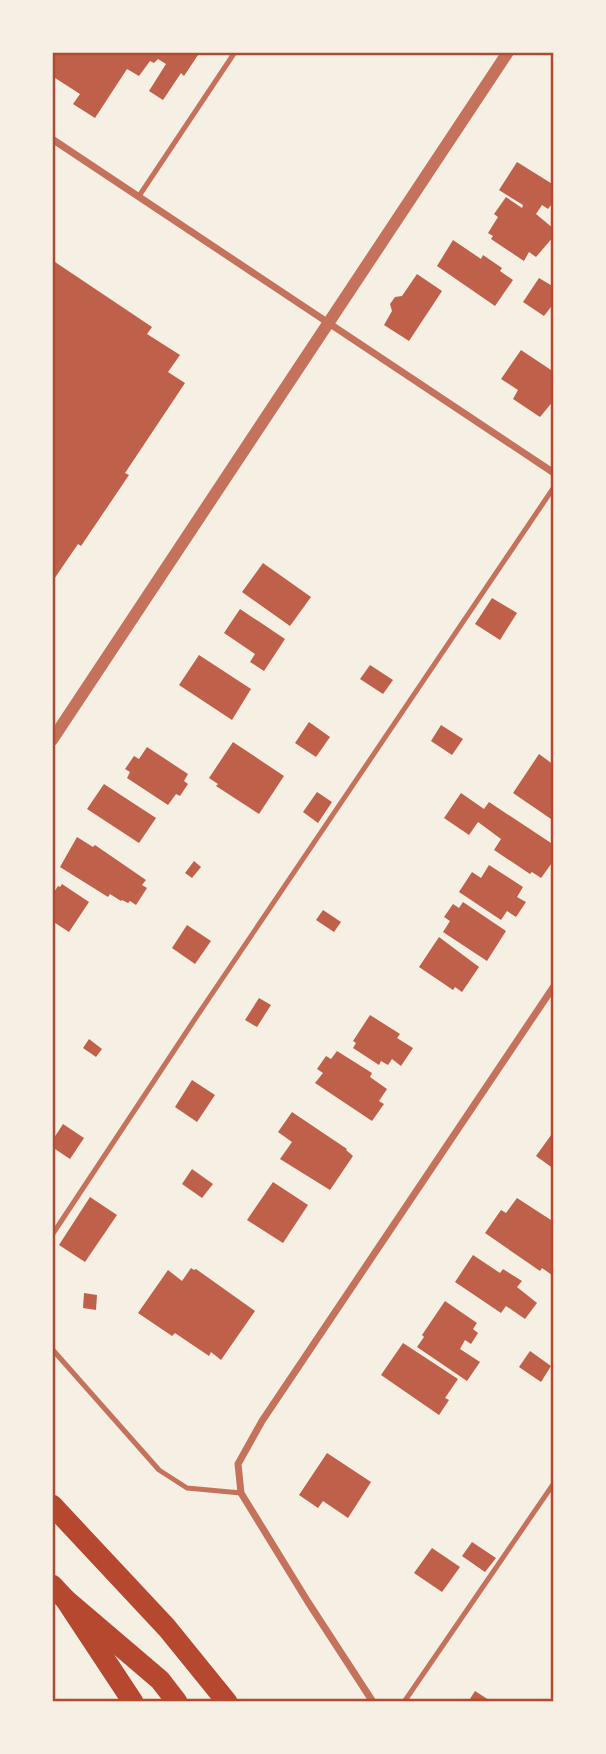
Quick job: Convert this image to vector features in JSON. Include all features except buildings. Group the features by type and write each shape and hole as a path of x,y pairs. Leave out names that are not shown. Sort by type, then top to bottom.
{"highway":[{"path":"52,1504 167,1628 227,1702"},
{"path":"59,1592 133,1702"},
{"path":"59,1592 160,1680 177,1702"}],"street":[{"path":"52,740 508,52"},
{"path":"52,139 554,473"},
{"path":"373,1702 241,1493 238,1464 244,1450 554,986"}],"lane":[{"path":"139,196 234,52"},
{"path":"52,1235 554,487"},
{"path":"52,1349 159,1470 187,1488 241,1493"},
{"path":"404,1702 554,1483"}]}
